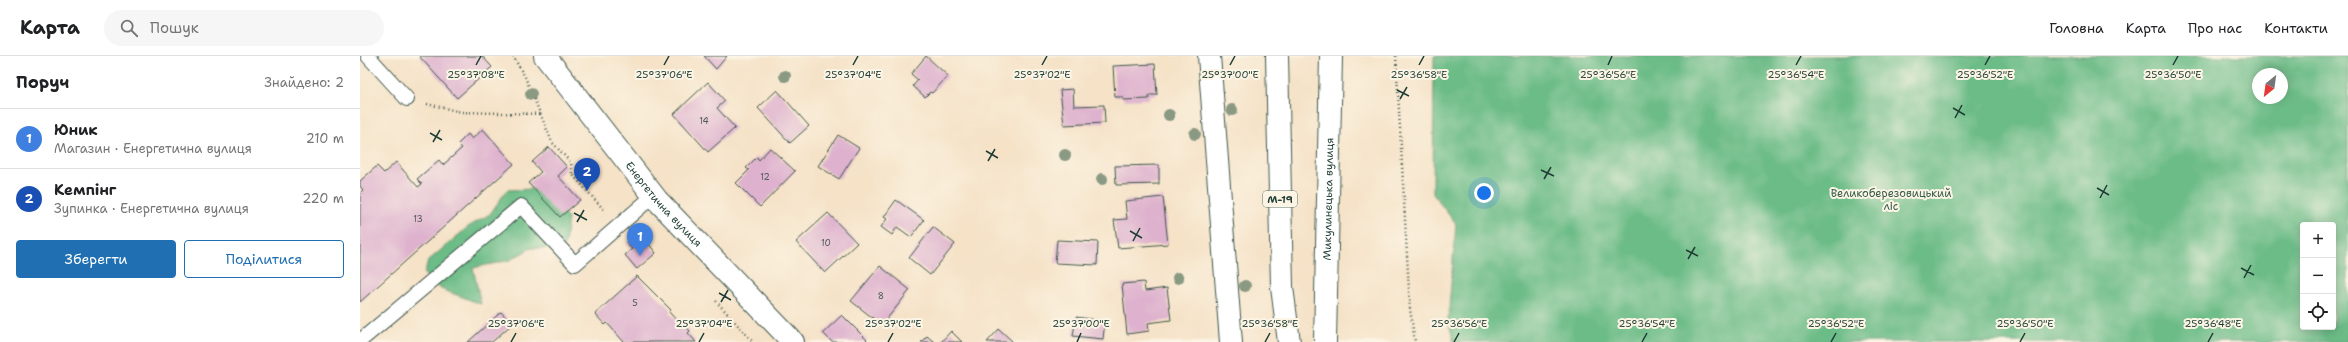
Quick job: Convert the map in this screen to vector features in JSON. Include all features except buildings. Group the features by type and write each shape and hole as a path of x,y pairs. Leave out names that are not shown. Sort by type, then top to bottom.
{"main road":[{"name":"Енергетична вулиця","path":"545,56 654,195 793,342"},
{"path":"1209,56 1231,342"},
{"name":"М-19","path":"1277,56 1282,286 1289,342"},
{"name":"Микулинецька вулиця","path":"1325,342 1331,56"}],"lane":[{"path":"368,56 407,99"},
{"path":"360,341 521,206 575,264 654,195"}],"path":[{"path":"513,56 525,77"},
{"path":"1396,56 1410,308 1415,342"},
{"path":"407,99 461,112 541,114"}],"green space":[{"name":"Великоберезовицький ліс","path":"1434,56 2348,56 2348,342 1454,342 1448,320 1456,224 1433,194"},
{"path":"533,189 550,198 568,218 565,244 561,249 531,248 510,260 473,268 481,304 441,289 424,274 428,261 468,227 490,214 507,190"}],"place":[{"name":"Кемпінг","path":"587,191"},
{"name":"Юник","path":"640,256"}]}
